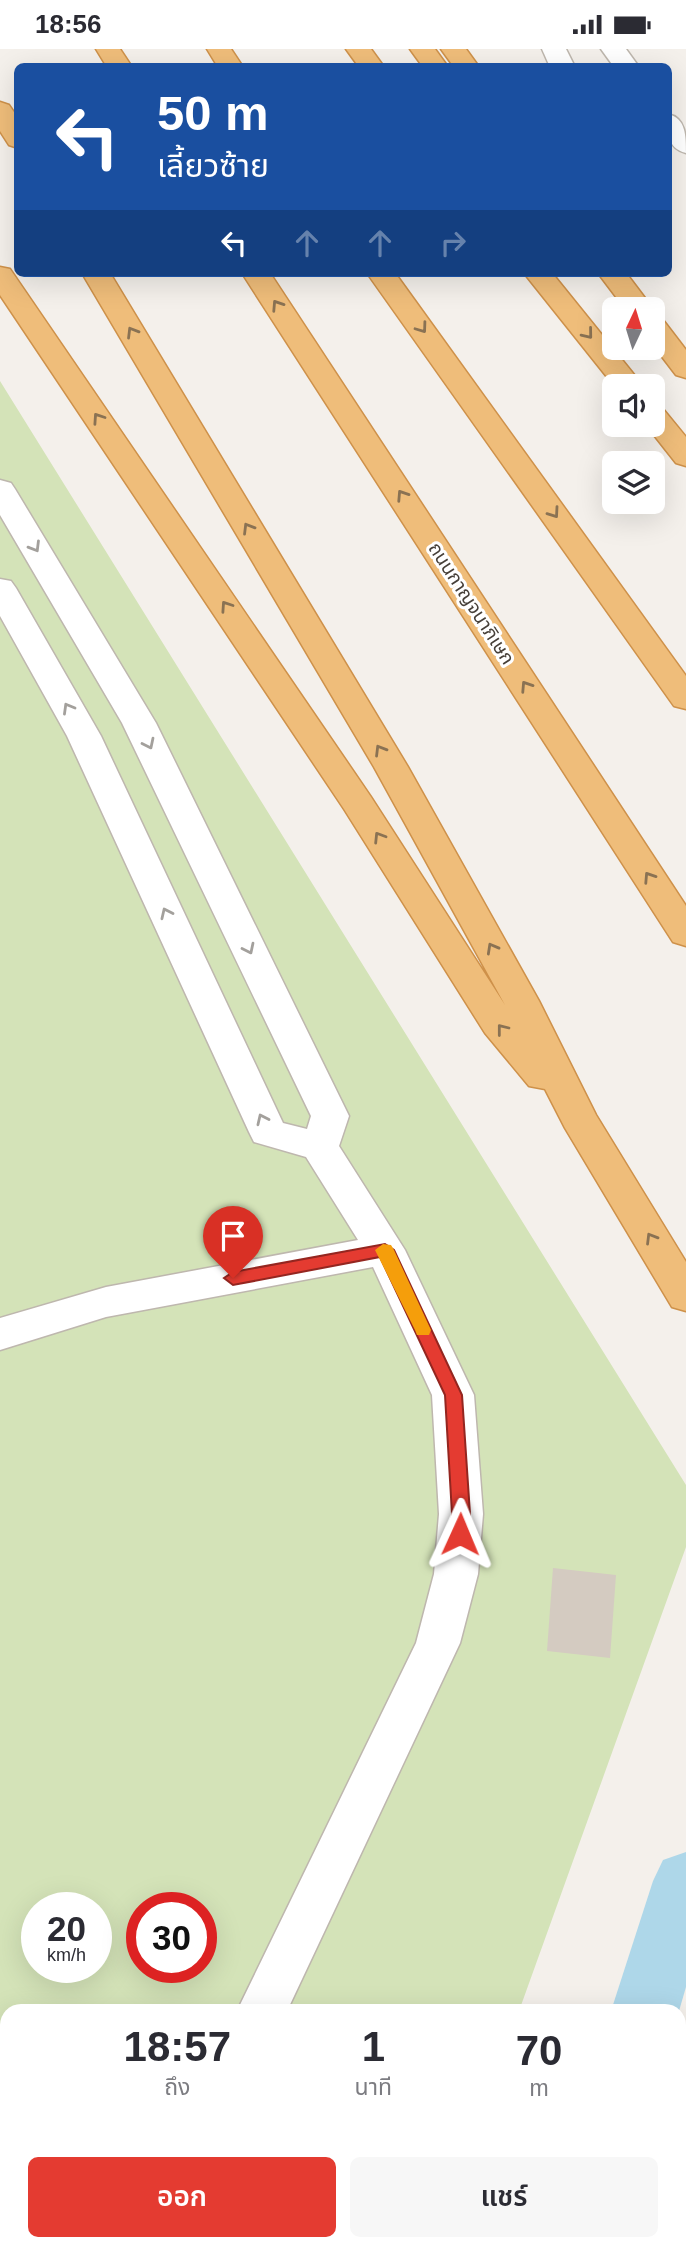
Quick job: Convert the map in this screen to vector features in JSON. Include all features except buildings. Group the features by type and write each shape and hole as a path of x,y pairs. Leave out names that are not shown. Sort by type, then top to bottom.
{"highway":[{"path":"358,49 369,63"},
{"path":"422,49 433,63"},
{"path":"453,49 464,63"},
{"path":"0,110 14,133"},
{"path":"2,275 359,805 498,1024 578,1118"},
{"path":"98,277 391,767 521,1001 578,1118 686,1296"},
{"name":"ถนนกาญจนาภิเษก","path":"259,277 686,935"},
{"path":"384,277 686,699"},
{"path":"542,277 620,374"},
{"path":"615,277 630,297"},
{"path":"665,342 686,369"},
{"path":"665,430 686,457"}],"street":[{"path":"613,49 624,63"},
{"path":"672,126 686,145"},
{"path":"0,489 139,723 330,1117 320,1147"},
{"path":"0,588 84,736 268,1132 320,1147 385,1250 453,1395 461,1514 456,1574 438,1643 265,2004"},
{"path":"0,1334 106,1302 385,1250"}],"green space":[{"path":"0,381 686,1485 686,1547 522,2004 0,2004"}],"waterway":[{"path":"647,2004 686,1881"}],"slow traffic":[{"path":"383,1250 423,1330"}],"route":[{"path":"233,1278 385,1250 453,1395 460,1534"}]}
